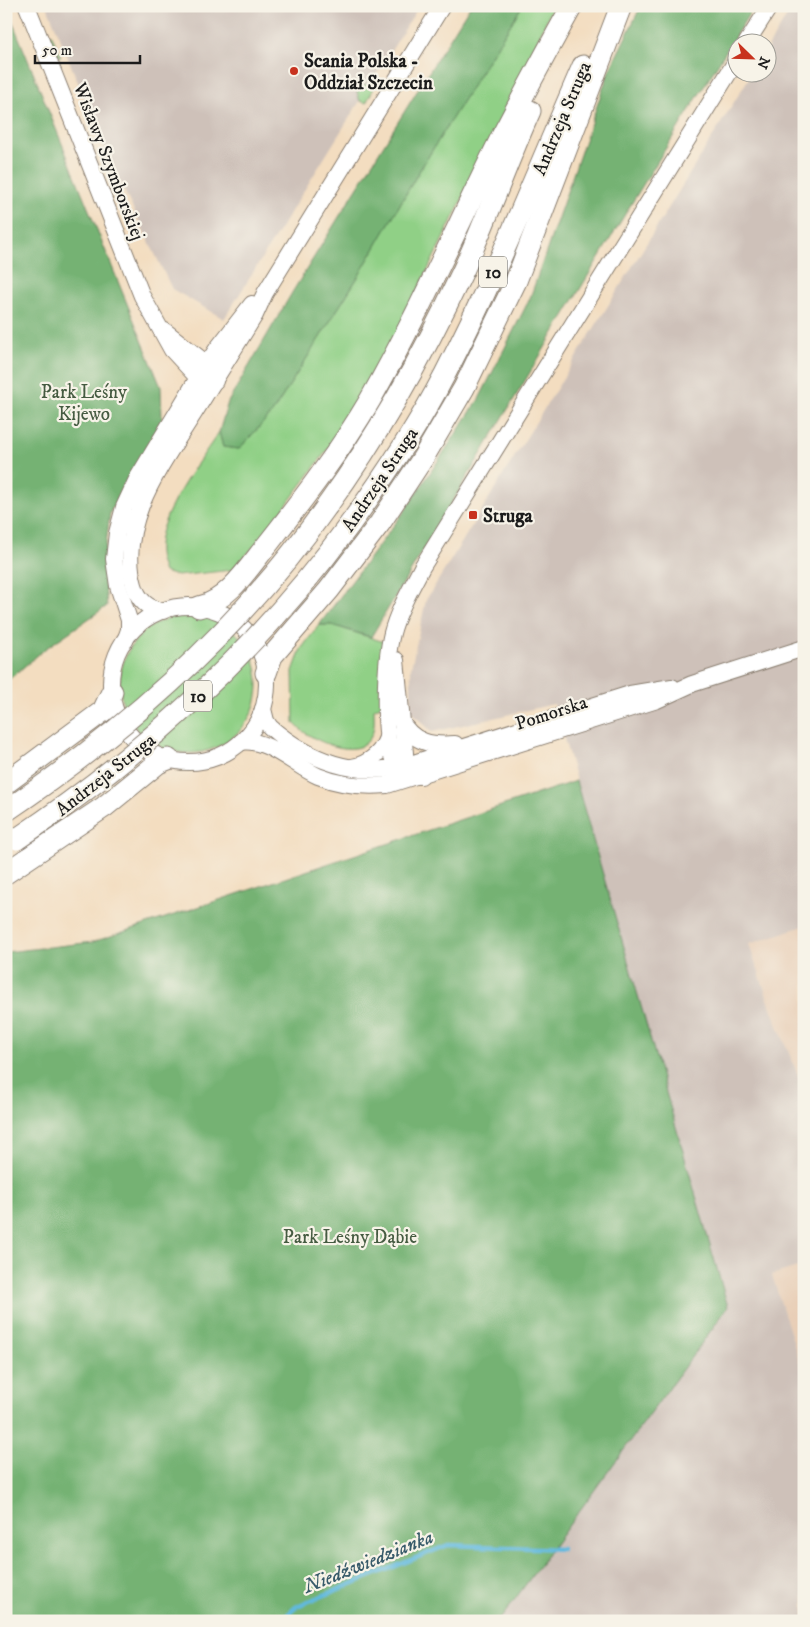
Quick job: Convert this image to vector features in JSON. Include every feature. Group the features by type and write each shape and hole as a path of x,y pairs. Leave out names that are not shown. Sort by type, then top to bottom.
{"main road":[{"path":"199,607 210,604 220,598 254,561 328,465 369,400 414,317 502,137 572,6"},
{"name":"Andrzeja Struga","path":"6,810 95,747 184,668 250,602 327,506 393,406 436,326 463,271 524,125 578,6"},
{"name":"Andrzeja Struga","path":"12,842 114,769 203,692 257,637 307,580 350,524 403,445 452,359 476,311 611,6"},
{"path":"266,673 272,656 329,590 380,523 423,458 464,388 516,281 621,6"},
{"path":"6,783 103,711 112,692"},
{"path":"6,873 104,807 158,763 168,759"}],"street":[{"name":"Wisławy Szymborskiej","path":"28,6 138,286 172,350 206,380"},
{"path":"125,641 142,623 163,611 182,607 199,607 224,615 244,629 258,648 266,673 267,691 257,724 241,742 225,754 207,760 192,762 168,759 146,749 131,736 118,716 112,692 113,668 128,630 128,620 118,586 115,566 114,549 118,525 137,479 206,380 255,315 265,293 442,6"},
{"path":"753,32 770,6"},
{"path":"402,768 386,686 388,650 396,619 407,595 728,74"},
{"path":"163,611 148,607 141,601 135,590 130,561 132,535 148,491 206,380 213,371 207,364 249,307 265,293"},
{"name":"Wisławy Szymborskiej","path":"161,328 207,364"},
{"name":"Pomorska","path":"241,742 260,742 302,768 327,779 363,786 387,785 421,776 657,700 692,684 804,648"},
{"name":"Pomorska","path":"263,709 266,721 276,733 315,758 345,768 370,770 402,768 630,694 692,684"},
{"path":"345,768 362,764 378,754 394,724"},
{"name":"Pomorska","path":"394,724 426,743 440,745 492,738"},
{"name":"Pomorska","path":"402,768 412,775 421,776"},
{"name":"Pomorska","path":"387,785 398,778 402,768"}],"shaded area":[{"path":"47,6 419,6 224,319 172,289 111,164"},
{"path":"793,6 804,6 804,683 801,685 804,694 804,926 749,944 774,1016 804,1090 804,1265 772,1275 804,1376 804,1621 497,1621 502,1617 728,1307 554,704 432,732 411,711 411,668 426,600 746,82 778,82 777,32"},
{"path":"804,926 804,1090 774,1016 749,943"},
{"path":"804,1265 804,1376 772,1275"}],"green space":[{"name":"Park Leśny Kijewo","path":"6,6 161,387 162,419 110,513 103,568 107,606 45,649 6,682"},
{"path":"470,6 522,6 418,173 358,277 272,413 239,449 223,447 219,432 228,402 293,291"},
{"path":"522,6 553,6 511,99 393,341 331,445 260,540 232,570 177,576 164,572 159,556 160,539 164,523 180,490 219,432 223,447 239,449 272,413 358,277 418,173"},
{"path":"641,6 754,6 738,32 728,32 728,48 630,206 371,637 332,625 319,625 406,509 479,399 530,298 609,71"},
{"path":"51,33 61,57 54,55 49,41"},
{"path":"367,84 374,88 366,103 360,101 357,92"},
{"path":"189,615 215,620 238,635 253,658 258,684 253,710 238,733 215,748 189,753 163,748 140,733 125,710 120,684 125,658 140,635 163,620"},
{"path":"319,625 332,625 384,642 382,705 374,709 372,735 360,747 340,747 318,740 308,735 294,723 293,671 301,649"},
{"name":"Park Leśny Dąbie","path":"576,781 728,1307 502,1617 497,1621 6,1621 6,952 93,942"}],"waterway":[{"name":"Niedźwiedzianka","path":"281,1621 297,1606 448,1545 562,1549"}],"place":[{"name":"Scania Polska - Oddział Szczecin","path":"294,71"},
{"name":"Struga","path":"473,515"}]}
